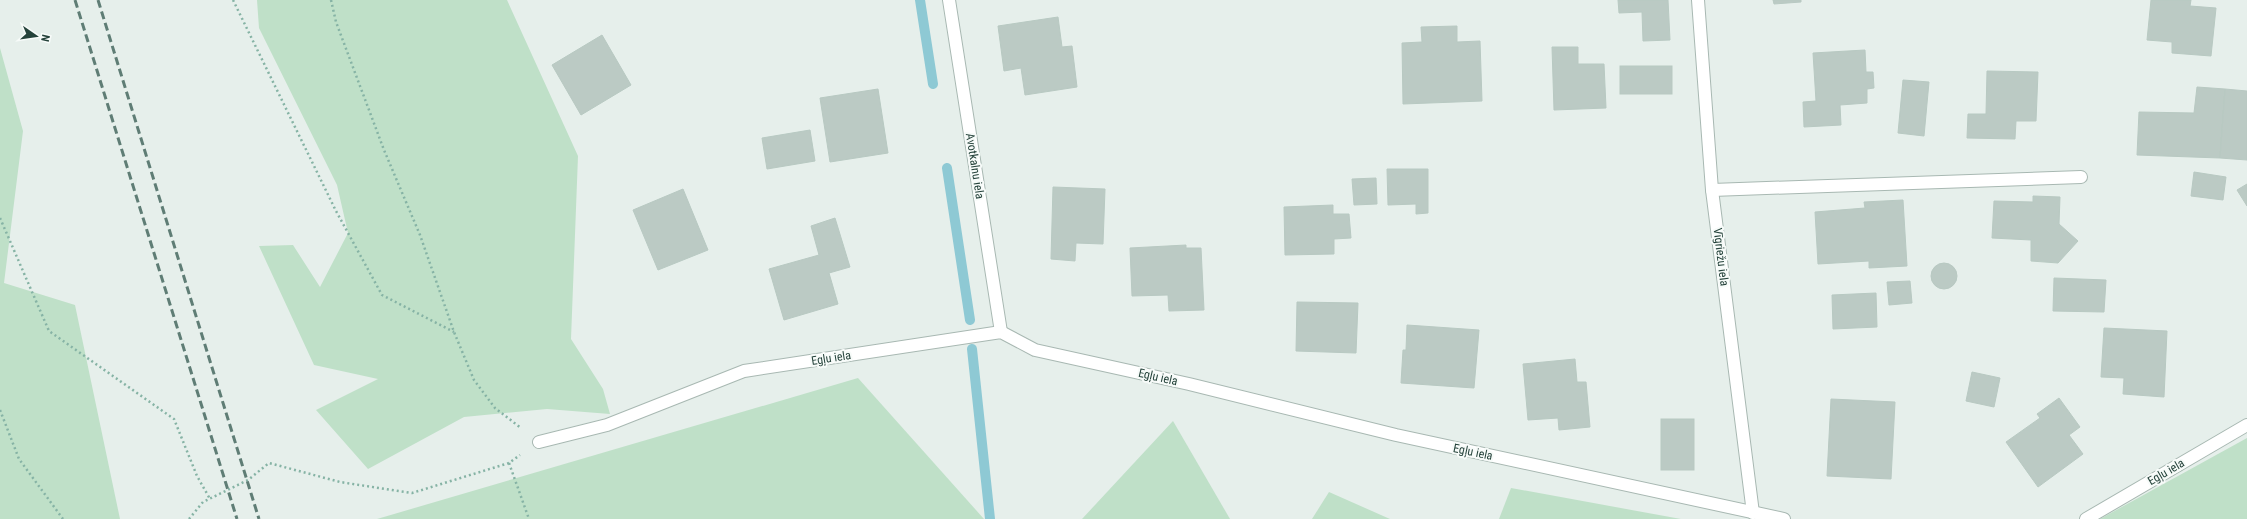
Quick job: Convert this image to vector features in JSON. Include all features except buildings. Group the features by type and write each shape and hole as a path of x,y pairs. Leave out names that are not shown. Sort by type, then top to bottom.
{"street":[{"name":"Avotkalnu iela","path":"949,0 1001,332"},
{"name":"Vīgriežu iela","path":"1698,0 1712,190 1753,513"},
{"path":"1712,190 2081,177"},
{"name":"Egļu iela","path":"539,442 607,425 744,371 1001,332 1036,350 1189,384 1396,435 1784,519"},
{"name":"Egļu iela","path":"2086,519 2247,425"}],"path":[{"path":"233,0 336,211 382,295 454,332"},
{"path":"189,519 203,502 248,480 269,464 340,482 412,493 509,463 539,442 494,408 474,380 454,332 420,235 384,150 336,22 331,0"},
{"path":"0,218 49,331 174,419 197,476 210,499"},
{"path":"0,410 19,459 63,519"},
{"path":"509,463 529,519"}],"green space":[{"path":"257,0 507,0 578,156 571,339 603,389 610,414 547,409 464,417 368,469 316,410 378,379 314,365 259,246 293,245 320,287 348,233 337,185 259,28"},
{"path":"0,48 23,131 4,283 75,305 120,519 0,519"},
{"path":"858,378 984,519 377,519"},
{"path":"1173,421 1230,519 1082,519"},
{"path":"2247,438 2247,519 2100,519"},
{"path":"1511,488 1681,519 1499,519"},
{"path":"1329,492 1390,519 1312,519"}],"waterway":[{"path":"920,0 933,84"},
{"path":"947,168 970,320"},
{"path":"972,349 990,519"}],"railway":[{"path":"75,0 237,519"},
{"path":"98,0 259,519"}]}
